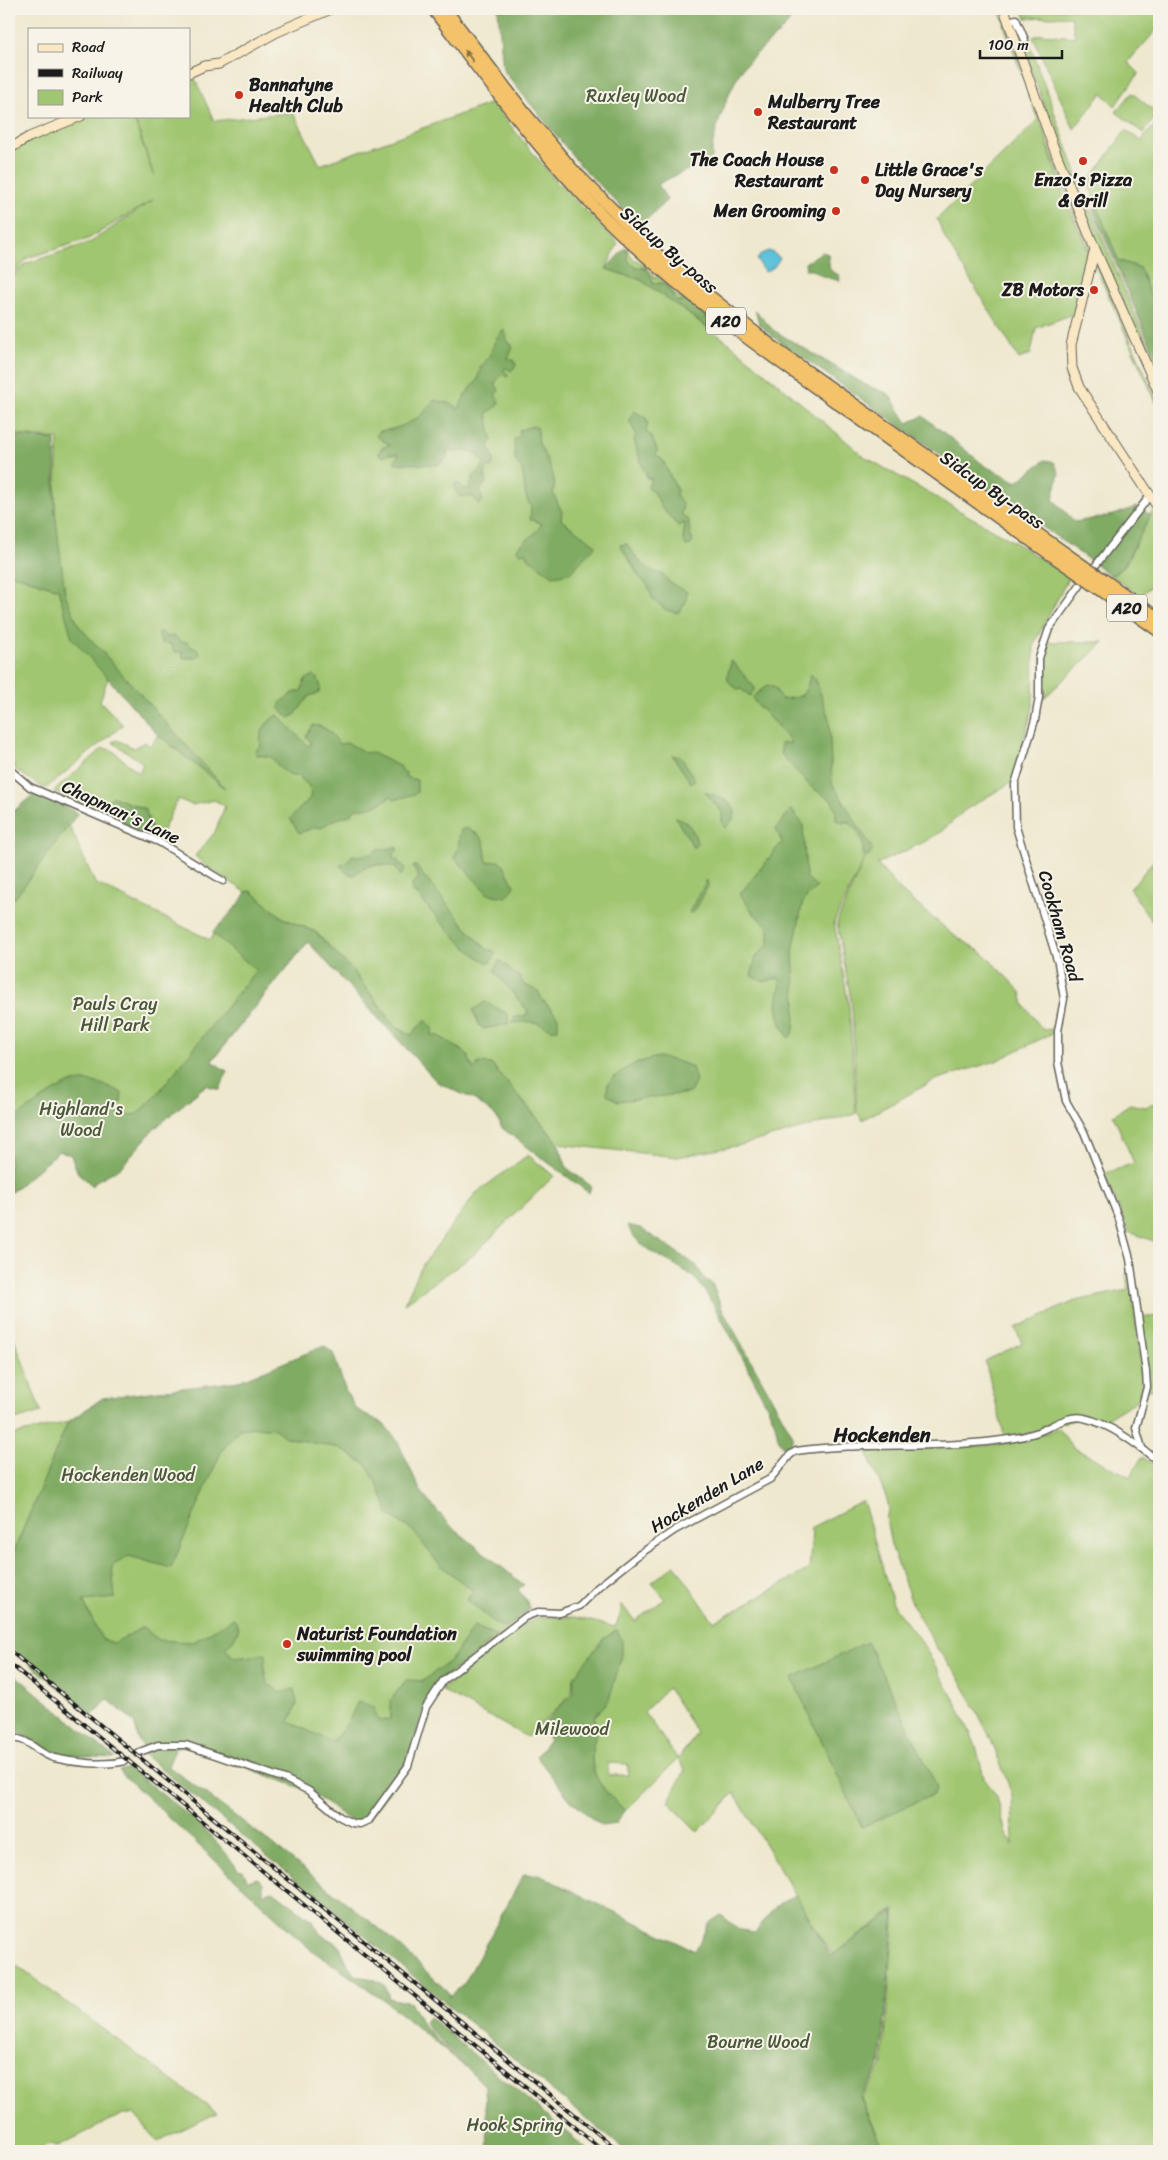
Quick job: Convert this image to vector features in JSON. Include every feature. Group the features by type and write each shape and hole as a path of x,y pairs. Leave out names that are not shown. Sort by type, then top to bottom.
{"highway":[{"name":"Sidcup By-pass","path":"433,9 516,117 564,175 606,219 651,261 775,358 1079,568"},
{"name":"Sidcup By-pass","path":"445,9 524,112 572,169 657,254 778,350 1079,568"},
{"name":"A20","path":"1079,568 1159,631"},
{"name":"A20","path":"1097,581 1116,588 1159,619"},
{"path":"1116,588 1159,612"}],"street":[{"path":"190,73 204,66 219,64 277,32 331,9"},
{"path":"1004,9 1053,146 1095,249 1159,393"},
{"path":"1009,20 1016,19 1025,40"},
{"path":"9,149 29,137 76,118"},
{"path":"1095,249 1071,345 1072,368 1079,387 1131,463 1149,496 1159,509"},
{"path":"1096,565 1149,496"},
{"name":"Cookham Road","path":"1082,583 1049,629 1039,658 1039,698 1035,720 1015,784 1016,827 1058,963 1064,999 1058,1031 1058,1062 1066,1101 1084,1132 1119,1219 1130,1259 1147,1388 1136,1428"},
{"name":"Chapman's Lane","path":"9,769 30,787 159,842 223,881"},
{"name":"Hockenden Lane","path":"137,1754 158,1745 186,1745 285,1779 309,1792 340,1817 352,1824 360,1824 369,1820 408,1766 426,1707 443,1681 525,1617 538,1612 560,1613 579,1606 604,1582 675,1530 770,1479 790,1454 796,1451 960,1444 1008,1439 1033,1434 1074,1417 1098,1423 1142,1448 1159,1462"},
{"path":"1125,1438 1136,1428 1142,1448"},
{"path":"9,1739 17,1738 24,1740 53,1758 83,1762 125,1761"}],"green space":[{"name":"Ruxley Wood","path":"498,9 798,9 793,18 750,60 738,75 718,126 714,139 712,158 658,184 667,200 640,226 581,166 503,70"},
{"path":"997,9 1000,9 1005,21 1049,145 1090,246 1089,251 1047,146 1062,191 1088,252 1076,313 1036,328 1031,354 1019,359 946,240 937,219 1038,120 1004,25 1005,22"},
{"path":"1022,9 1152,9 1159,16 1159,27 1128,62 1139,73 1115,106 1102,93 1074,129 1033,37 1041,34 1075,37 1071,16 1026,18"},
{"path":"1028,40 1082,189 1078,190 1058,144 1021,41"},
{"path":"193,74 214,121 293,112 320,165 492,103 555,180 618,243 606,269 641,280 732,345 865,457 1011,540 1069,577 1034,644 1033,707 1012,782 965,810 942,831 924,842 877,864 901,891 951,933 984,954 1021,992 1024,1005 1043,1030 1052,1029 1057,1031 996,1061 935,1080 862,1120 857,1112 852,1006 837,922 865,858 834,922 849,1006 856,1114 741,1145 678,1157 567,1145 558,1142 491,1064 474,1070 461,1049 432,1035 423,1022 411,1035 396,1027 353,971 316,932 283,918 251,891 246,892 207,867 195,856 215,832 225,806 214,800 192,805 178,799 160,836 155,838 145,809 113,797 88,810 54,791 103,748 112,750 139,773 143,763 112,742 117,740 134,748 145,742 150,746 158,735 108,678 100,701 123,725 45,789 16,770 9,757 9,573 58,589 55,504 58,439 9,434 9,283 25,264 91,242 153,200 88,239 27,258 9,281 9,149 79,118 134,118 154,177 135,118 190,118 190,76"},
{"path":"1132,93 1158,114 1143,133 1116,112"},
{"path":"1159,120 1159,306 1149,294 1140,268 1118,260 1088,183 1126,130 1141,141"},
{"path":"1089,207 1159,371 1159,384 1086,216"},
{"path":"1097,207 1118,260 1140,268 1149,293 1159,306 1159,365 1093,210"},
{"path":"626,247 632,258 646,265 655,278 659,277 678,297 687,298 719,326 686,301 678,302 662,283 653,284 646,268 635,267 628,260"},
{"path":"626,247 628,260 635,267 648,271 653,284 662,283 666,286 677,302 687,300 717,327 716,329 707,327 641,280 606,269"},
{"path":"822,252 828,254 830,268 832,272 839,275 840,281 822,276 812,270 806,270 805,263"},
{"path":"1096,262 1159,405 1159,409 1094,263"},
{"path":"755,310 773,330 866,385 889,394 907,423 923,416 985,466 1017,482 1045,460 1054,462 1059,473 1053,499 1075,522 1114,515 1136,507 1151,515 1124,565 1112,576 771,335 759,324"},
{"path":"502,331 505,331 507,340 513,347 508,359 514,360 516,365 511,371 506,368 503,370 509,375 507,377 502,374 495,383 499,391 495,394 499,402 498,406 487,413 492,440 489,446 494,461 492,467 487,468 485,472 486,482 480,492 483,500 479,505 474,497 459,496 454,487 456,483 459,483 464,489 469,489 474,475 481,470 484,462 476,453 447,451 447,457 438,465 397,463 394,462 399,454 389,454 384,457 379,454 381,448 390,445 376,436 380,431 396,428 417,418 434,400 453,404 459,409 465,395 477,381 481,366 488,357 496,338"},
{"path":"634,411 645,417 648,423 646,433 651,435 657,450 656,455 662,459 677,490 676,495 683,504 681,514 689,521 690,535 693,541 691,545 686,546 683,540 685,523 678,526 660,506 658,499 648,486 652,478 648,479 644,469 634,440 636,434 629,420"},
{"path":"533,426 537,427 539,443 553,475 553,493 562,512 561,520 596,545 570,573 553,576 528,558 526,552 521,553 517,551 518,547 532,536 542,524 530,519 531,506 526,496 522,471 515,461 514,440 520,434 519,430"},
{"path":"9,435 55,440 55,511 65,594 79,626 225,788 158,735 72,638 58,589 9,573"},
{"path":"1154,508 1159,515 1159,579 1140,596 1112,576 1125,565"},
{"path":"627,544 638,559 647,567 663,574 669,582 687,592 686,602 678,613 666,610 652,598 648,586 640,578 620,545"},
{"path":"161,631 167,637 174,636 181,642 187,642 193,648 197,648 200,655 197,658 184,658 182,656 183,652 174,652 171,644 161,643 158,632"},
{"path":"1049,642 1104,642 1044,698 1042,658"},
{"path":"731,660 755,688 750,696 733,686 728,679"},
{"path":"811,674 816,680 829,719 832,783 873,850 869,856 863,856 862,841 852,825 848,821 843,823 836,820 836,809 831,800 811,787 781,754 781,743 790,744 788,738 754,701 753,697 767,685 775,688 781,699 800,696 805,691"},
{"path":"314,675 320,683 319,693 309,696 295,715 289,718 280,709 280,703 293,693 301,691 305,680"},
{"path":"278,715 309,747 311,743 306,736 313,725 318,726 328,731 339,744 348,743 366,753 370,752 399,766 406,773 405,777 417,780 417,793 395,800 391,796 375,806 356,808 350,815 331,821 321,828 316,827 299,833 290,819 310,798 311,791 308,785 298,776 292,776 281,769 271,757 257,755 256,750 261,746 260,741 264,728 270,720"},
{"path":"672,755 682,758 695,780 691,783"},
{"path":"705,792 725,800 734,809 735,814 732,821 725,828 722,823 722,812"},
{"path":"35,793 78,813 15,898 9,900 9,815"},
{"path":"113,797 145,809 154,838 88,810"},
{"path":"791,809 803,825 806,877 817,887 803,901 793,952 796,1002 794,1030 789,1038 781,1024 778,1013 779,978 764,982 751,976 756,957 769,943 769,927 754,914 740,894 782,842 776,829"},
{"name":"Pauls Cray Hill Park","path":"63,811 95,883 210,940 239,904 308,942 211,1062 206,1085 155,1128 78,1173 71,1155 59,1151 9,1194 9,815"},
{"path":"676,817 684,821 692,830 697,842 693,848 680,825"},
{"path":"466,828 479,835 484,841 487,862 498,861 503,864 514,886 507,897 488,894 454,857 461,830"},
{"path":"395,847 398,849 393,855 394,862 397,858 399,865 402,864 405,868 401,876 395,867 389,866 368,866 354,875 348,874 340,866 349,861 352,855 364,856 379,848 383,850"},
{"path":"1159,854 1159,932 1130,889"},
{"path":"415,865 470,932 488,950 493,950 496,953 490,963 474,954 463,944 423,902 419,895 412,892 412,884 419,878 413,867"},
{"path":"707,880 708,886 695,911 689,912"},
{"name":"Highland's Wood","path":"251,891 283,918 315,932 353,971 396,1027 411,1035 423,1022 427,1021 433,1028 432,1035 439,1036 467,1054 474,1070 478,1063 491,1064 558,1143 567,1168 591,1186 589,1193 502,1128 496,1116 475,1100 437,1082 308,942 211,1061 227,1071 220,1090 206,1085 155,1128 120,1168 96,1181 93,1186 78,1173 71,1155 59,1151 9,1194 9,1123 40,1100 67,1085 80,1081 99,1083 122,1093 121,1103 115,1106 124,1116 137,1114 154,1098 256,970 212,933 239,904 246,892"},
{"path":"500,960 520,977 523,984 538,991 542,999 558,1017 558,1029 550,1029 535,1022 512,1023 514,1017 525,1016 528,1011 494,971"},
{"path":"485,1002 508,1014 508,1024 484,1029 479,1025 473,1010"},
{"path":"659,1057 692,1067 696,1081 690,1093 618,1101 607,1094 608,1083 618,1073 645,1060"},
{"path":"1159,1102 1159,1243 1129,1232 1104,1174 1134,1163 1113,1115 1130,1104 1145,1107"},
{"path":"528,1155 554,1176 472,1256 404,1304 421,1267 476,1193"},
{"path":"627,1225 640,1228 687,1259 697,1266 703,1278 712,1283 722,1309 793,1436 790,1445 783,1446 781,1443 765,1402 714,1305 704,1290 686,1272 644,1246 634,1237"},
{"path":"1130,1270 1143,1389 1138,1400 1102,1421 1084,1416 1035,1432 1005,1438 985,1361 1022,1343 1015,1328 1075,1301 1128,1290 1126,1274"},
{"path":"1159,1316 1159,1389 1146,1390 1139,1318"},
{"path":"9,1324 41,1412 9,1422"},
{"name":"Hockenden Wood","path":"324,1346 333,1353 346,1392 356,1409 384,1424 397,1440 420,1490 452,1527 524,1585 518,1589 530,1609 505,1628 496,1624 467,1600 473,1591 438,1563 413,1531 388,1514 384,1499 367,1465 339,1448 285,1437 275,1429 255,1427 239,1429 221,1452 171,1568 129,1556 112,1566 115,1598 83,1601 102,1639 114,1643 143,1627 158,1640 193,1642 234,1618 239,1628 234,1639 225,1649 235,1658 266,1654 264,1667 267,1683 280,1692 294,1689 297,1704 289,1722 333,1742 348,1722 358,1701 373,1707 379,1721 391,1719 390,1701 406,1680 423,1681 451,1660 474,1626 497,1636 442,1679 432,1691 424,1707 407,1766 369,1819 360,1823 352,1822 309,1791 186,1745 145,1749 140,1742 134,1722 108,1699 92,1716 9,1646 9,1563 68,1422 103,1398 239,1381"},
{"path":"103,1398 280,1409 417,1493 526,1599 530,1609 477,1655 451,1673 437,1687 424,1707 310,1791 196,1747 145,1749 139,1742 134,1722 108,1699 92,1716 56,1452 9,1563 9,1436 68,1422"},
{"path":"1059,1428 1072,1447 1130,1477 1142,1457 1159,1467 1159,2151 885,2151 861,2098 883,2064 895,1909 832,1955 734,1793 698,1832 668,1802 685,1770 678,1759 625,1811 602,1786 592,1764 592,1749 597,1727 594,1717 609,1700 574,1677 571,1695 527,1737 441,1690 521,1626 539,1617 574,1617 615,1627 620,1616 621,1604 635,1621 665,1599 652,1582 675,1565 714,1622 809,1569 812,1533 810,1528 863,1501 894,1607 921,1641 957,1704 976,1746 984,1778 997,1797 1006,1834 1013,1845 1012,1795 1006,1778 989,1735 961,1680 938,1650 914,1609 891,1545 886,1518 889,1509 886,1497 866,1450 989,1445 1013,1442","holes":["668,1688 697,1733 678,1759 644,1712","608,1763 628,1764 628,1775 608,1775"]},
{"name":"Milewood","path":"617,1630 622,1641 622,1655 609,1700 594,1717 597,1727 593,1744 592,1764 602,1786 625,1811 616,1824 601,1826 570,1800 536,1756 550,1740 540,1727 573,1693 574,1677 603,1639"},
{"path":"867,1642 937,1787 934,1794 862,1827 792,1678"},
{"path":"9,1670 115,1758 56,1752 48,1750 26,1736 9,1733"},
{"name":"Bourne Wood","path":"177,1745 168,1766 262,1836 390,1937 450,1994 449,1997 464,1984 524,1874 539,1875 695,1951 709,1923 721,1915 740,1930 755,1932 776,1906 796,1894 831,1957 894,1911 881,2064 860,2097 884,2151 626,2151 142,1753 158,1747"},
{"path":"129,1768 202,1827 238,1870 243,1871 248,1881 257,1878 263,1883 263,1894 273,1891 313,1921 320,1934 339,1945 349,1967 357,1976 374,1979 385,1985 389,1998 411,2003 422,2024 465,2067 384,2000 310,1949 119,1771"},
{"path":"9,1960 217,2113 158,2141 134,2114 123,2114 58,2146 50,2144 31,2151 9,2151"},
{"name":"Hook Spring","path":"429,2017 589,2151 488,2151 485,2086 424,2023"}],"water":[{"path":"768,251 780,258 774,267 765,272 757,260 761,254"}],"tunnel":[{"path":"125,1761 137,1753"}],"railway":[{"path":"9,1650 619,2151"},
{"path":"9,1663 604,2151"}],"place":[{"name":"Bannatyne Health Club","path":"239,95"},
{"name":"Mulberry Tree Restaurant","path":"758,112"},
{"name":"Enzo's Pizza & Grill","path":"1083,161"},
{"name":"The Coach House Restaurant","path":"834,170"},
{"name":"Little Grace's Day Nursery","path":"865,180"},
{"name":"Men Grooming","path":"836,211"},
{"name":"ZB Motors","path":"1094,290"},
{"name":"Naturist Foundation swimming pool","path":"287,1644"}],"district":[{"name":"Hockenden","path":"882,1435"}]}
